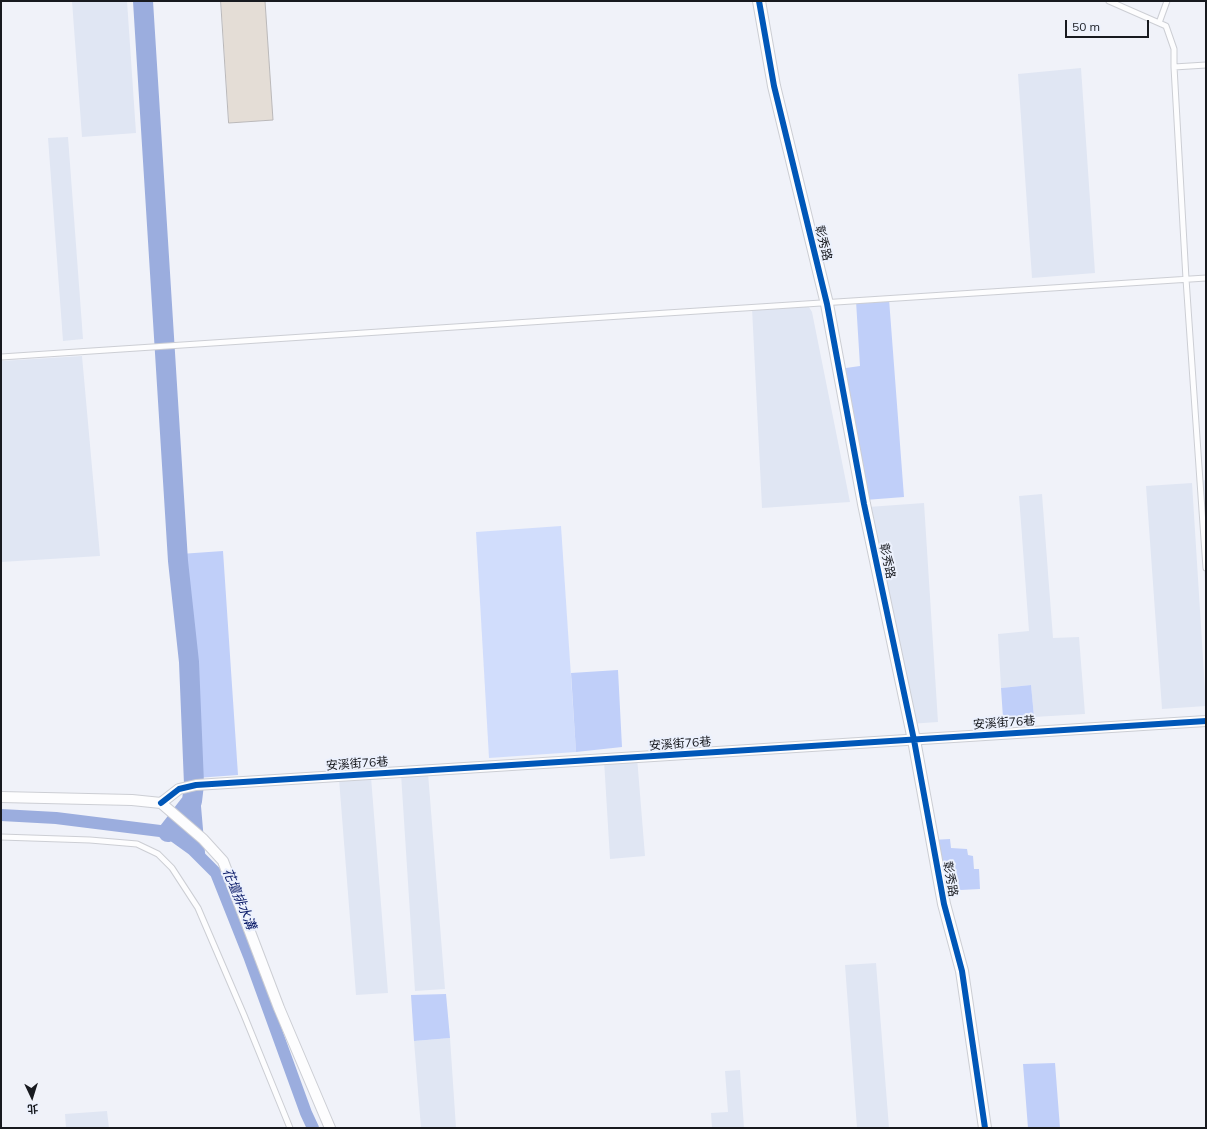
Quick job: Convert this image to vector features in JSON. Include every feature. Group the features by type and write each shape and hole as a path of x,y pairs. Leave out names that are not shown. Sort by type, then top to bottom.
{"street":[{"name":"彰秀路","path":"758,1 774,86 827,304 864,504 914,740 944,904 962,971 985,1128"},
{"name":"安溪街76巷","path":"161,803 179,789 196,785 1206,721"},
{"path":"1,798 132,800 161,803 203,839 223,861 279,1008 330,1128"}],"lane":[{"path":"1109,1 1166,26 1174,49 1186,279 1206,568"},
{"path":"1159,23 1166,1"},
{"path":"1174,67 1206,65"},
{"path":"1,356 827,304 1206,278"},
{"path":"1,837 90,840 137,844 158,854 172,868 198,908 290,1128"}],"shaded area":[{"path":"72,1 127,1 136,133 82,137"},
{"path":"1081,68 1095,273 1032,278 1018,74"},
{"path":"68,137 83,339 63,341 48,138"},
{"path":"889,299 904,497 865,500 839,369 860,366 856,301"},
{"path":"803,305 809,307 812,312 850,502 762,508 752,308"},
{"path":"82,356 100,556 1,562 1,361"},
{"path":"1206,480 1206,597 1198,481"},
{"path":"1192,483 1206,706 1162,709 1146,486"},
{"path":"1042,494 1053,638 1079,637 1085,714 1034,717 1031,685 1001,688 998,634 1029,631 1019,496"},
{"path":"924,503 938,722 909,724 868,507"},
{"path":"561,526 576,752 489,758 476,532"},
{"path":"223,551 238,775 196,778 180,554"},
{"path":"618,670 622,747 576,752 571,673"},
{"path":"1031,685 1034,717 1003,718 1001,688"},
{"path":"637,757 645,856 610,859 604,760"},
{"path":"428,773 445,989 415,991 401,774"},
{"path":"371,777 388,993 356,995 339,779"},
{"path":"199,783 206,864 213,878 193,850 168,832 192,801 194,784"},
{"path":"950,839 951,848 967,849 968,855 973,856 974,869 979,869 980,889 941,891 932,840"},
{"path":"876,963 889,1128 857,1128 845,965"},
{"path":"446,994 450,1038 414,1041 411,995"},
{"path":"450,1038 456,1128 421,1128 414,1041"},
{"path":"1055,1063 1060,1128 1028,1128 1023,1064"},
{"path":"740,1070 744,1128 712,1128 711,1113 728,1112 725,1071"},
{"path":"107,1111 109,1128 66,1128 65,1114"}],"building":[{"path":"221,1 265,1 273,120 229,123"}],"waterway":[{"path":"143,1 178,561 189,662 194,784 192,801 168,832"},
{"name":"花壇排水溝","path":"1,815 56,818 168,832 193,850 216,873 249,956 306,1113 313,1128"}],"cycle path":[{"path":"759,1 774,86 827,304 864,504 914,740 944,904 962,971 985,1128"},
{"path":"161,803 179,789 196,785 1206,721"}]}
